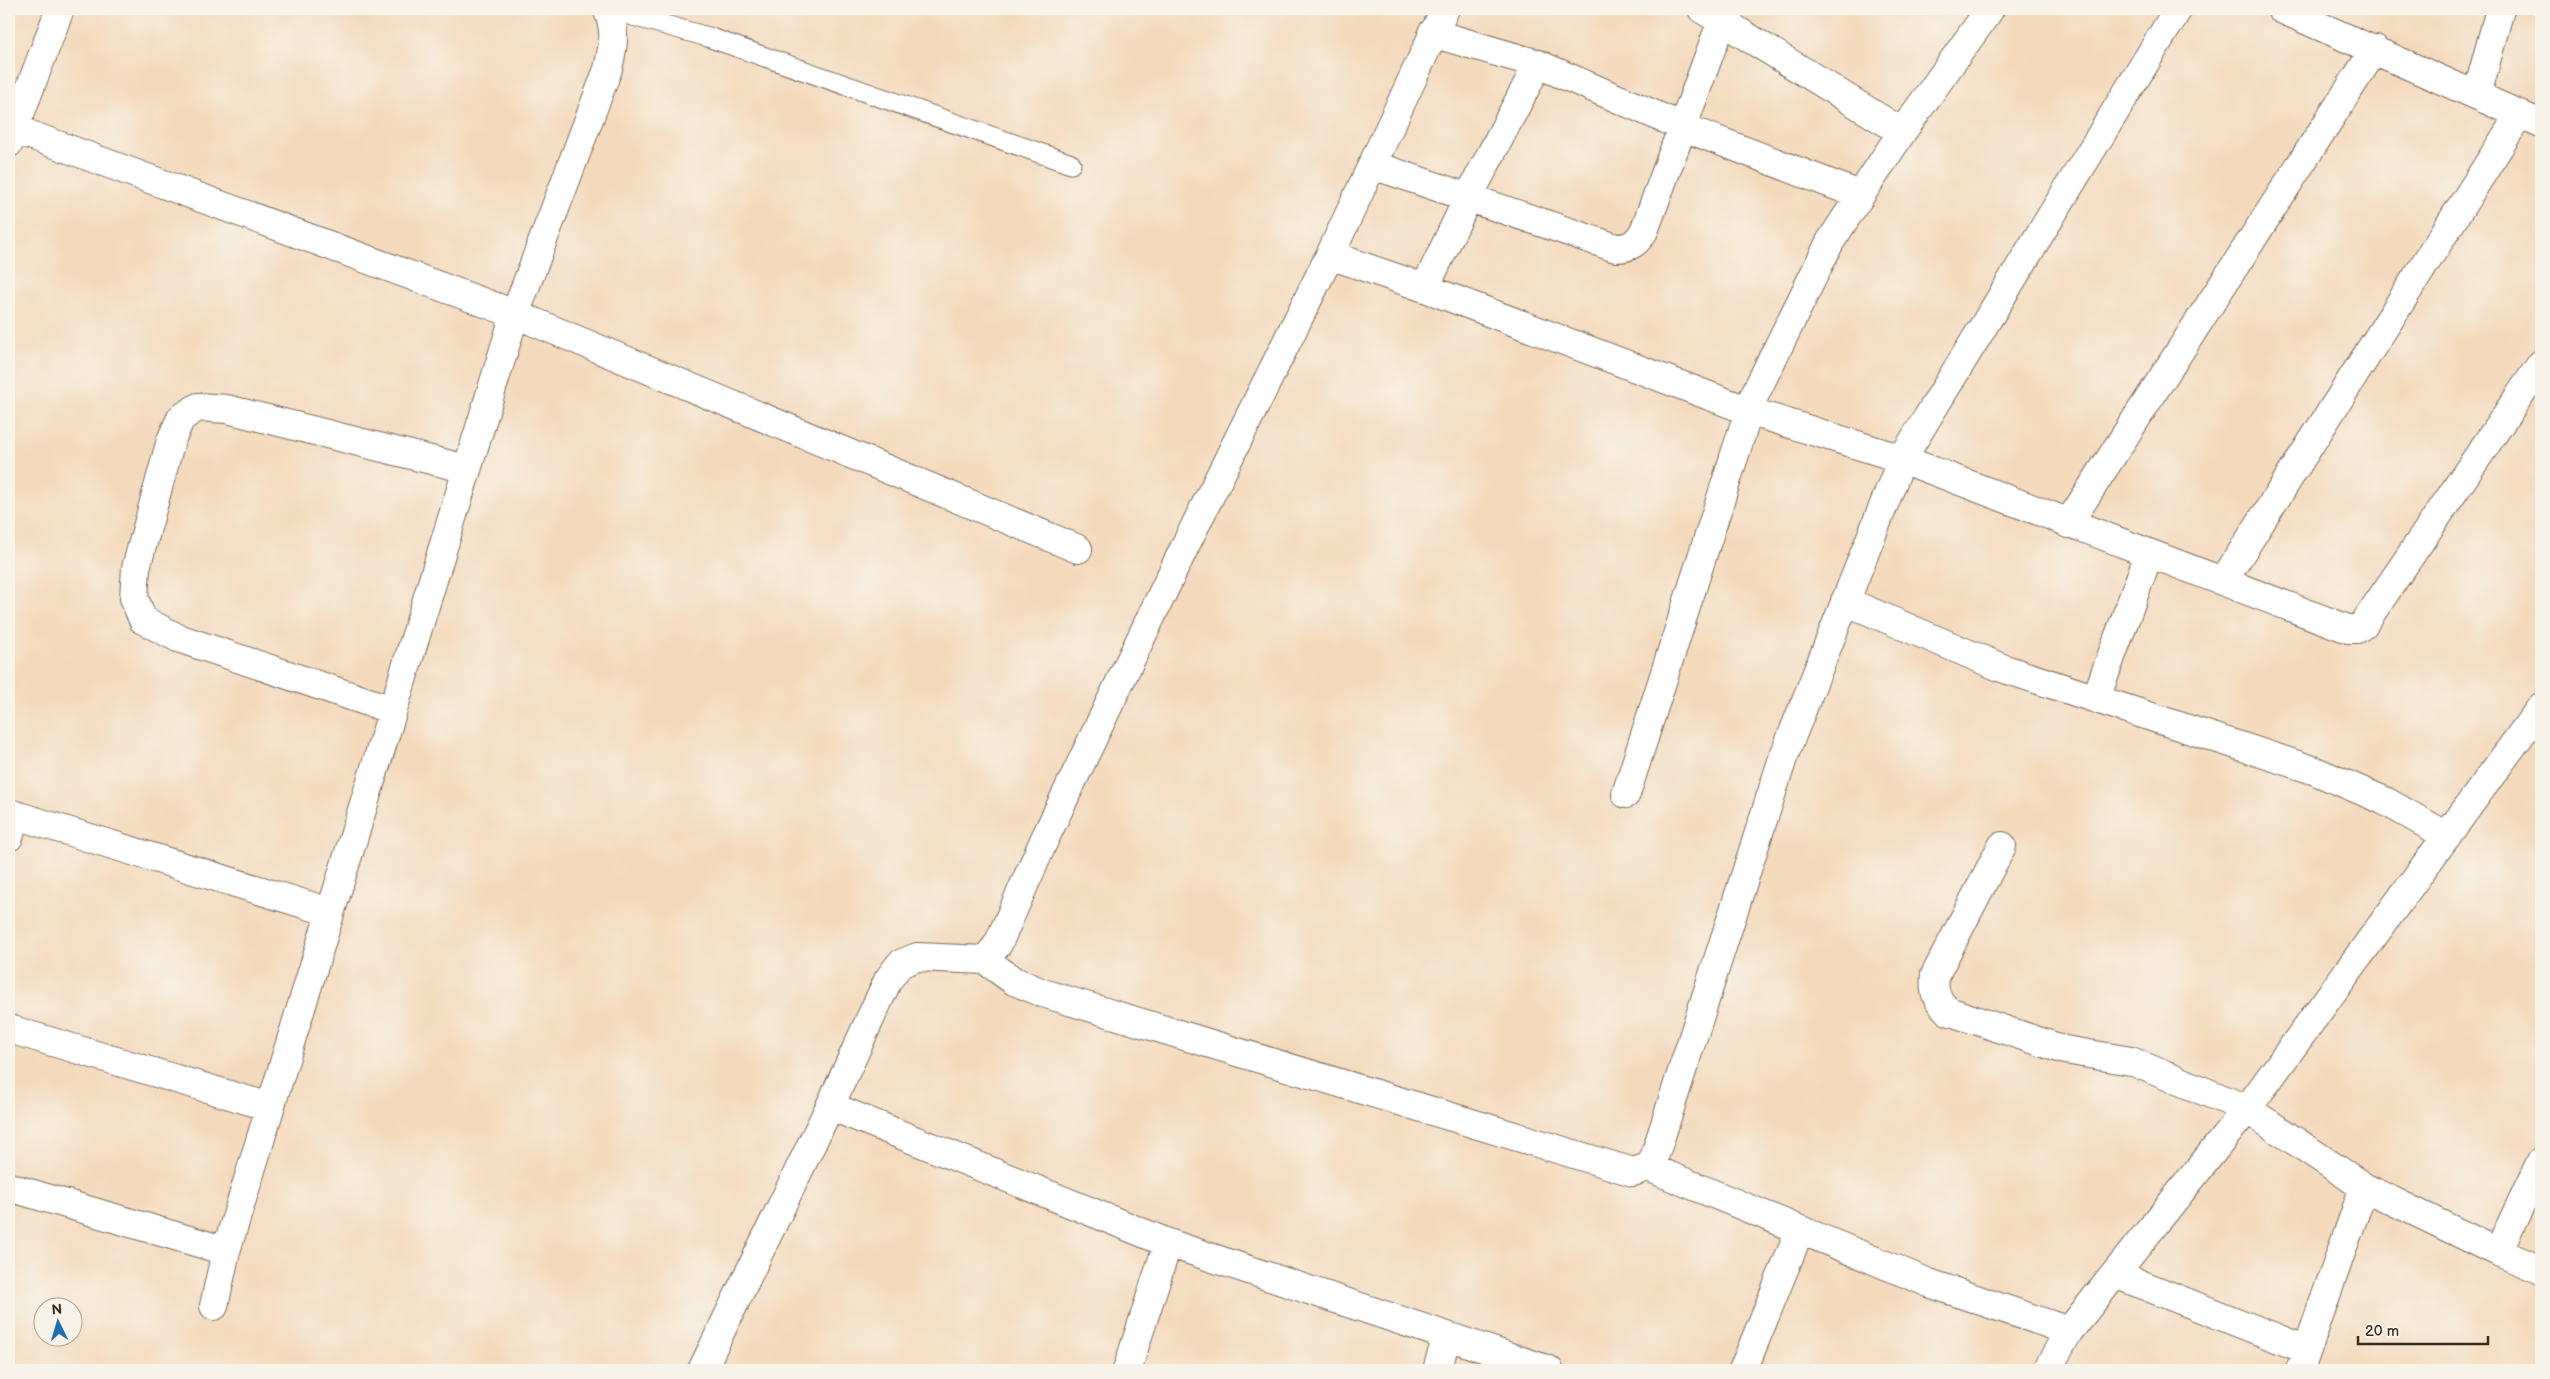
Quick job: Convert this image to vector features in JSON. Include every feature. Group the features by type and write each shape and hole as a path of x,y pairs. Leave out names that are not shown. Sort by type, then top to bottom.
{"street":[{"path":"60,9 10,133 515,314 1078,549"},
{"path":"214,1306 226,1251 515,314 608,69 614,42 613,22 608,9"},
{"path":"985,960 998,944 1046,836 1187,542 1330,256 1432,33 1445,9"},
{"path":"1626,794 1753,398 1802,295 1830,242 1902,132 1990,9"},
{"path":"702,1370 830,1106 888,980 900,964 917,957 985,960 1014,980 1052,996 1632,1172 1648,1166 1653,1161 1783,758 1902,459 2178,9"},
{"path":"2224,580 2531,119 2281,9"},
{"path":"2476,95 2500,9"},
{"path":"1372,165 1616,248 1626,248 1640,238 1644,231 1682,127 1712,14 1902,132"},
{"path":"1432,33 1538,64 1682,127 1860,195"},
{"path":"2068,524 2374,50"},
{"path":"1425,288 1468,198 1538,64"},
{"path":"1330,256 1425,288 1749,411 1902,459 2068,524 2224,580 2348,629 2360,628 2541,364"},
{"path":"392,710 178,638 143,620 134,598 136,568 171,440 181,418 198,407 227,409 467,469"},
{"path":"2096,698 2149,554"},
{"path":"1845,601 2002,668 2313,770 2384,801 2447,836"},
{"path":"2047,1370 2069,1330 2247,1109 2541,707"},
{"path":"11,821 330,912"},
{"path":"2002,846 1934,975 1933,991 1938,1001 1948,1010 2065,1050 2131,1061 2247,1109 2364,1187 2498,1252 2541,1270"},
{"path":"9,1029 270,1107"},
{"path":"830,1106 1168,1243 1549,1370"},
{"path":"2498,1252 2541,1161"},
{"path":"1648,1166 1929,1283 2069,1330"},
{"path":"9,1187 226,1251"},
{"path":"2115,1274 2304,1360 2364,1187"},
{"path":"1743,1370 1800,1230"},
{"path":"1127,1370 1168,1243"},
{"path":"1437,1370 1447,1336"}],"lane":[{"path":"608,9 708,36 1071,164"}]}
